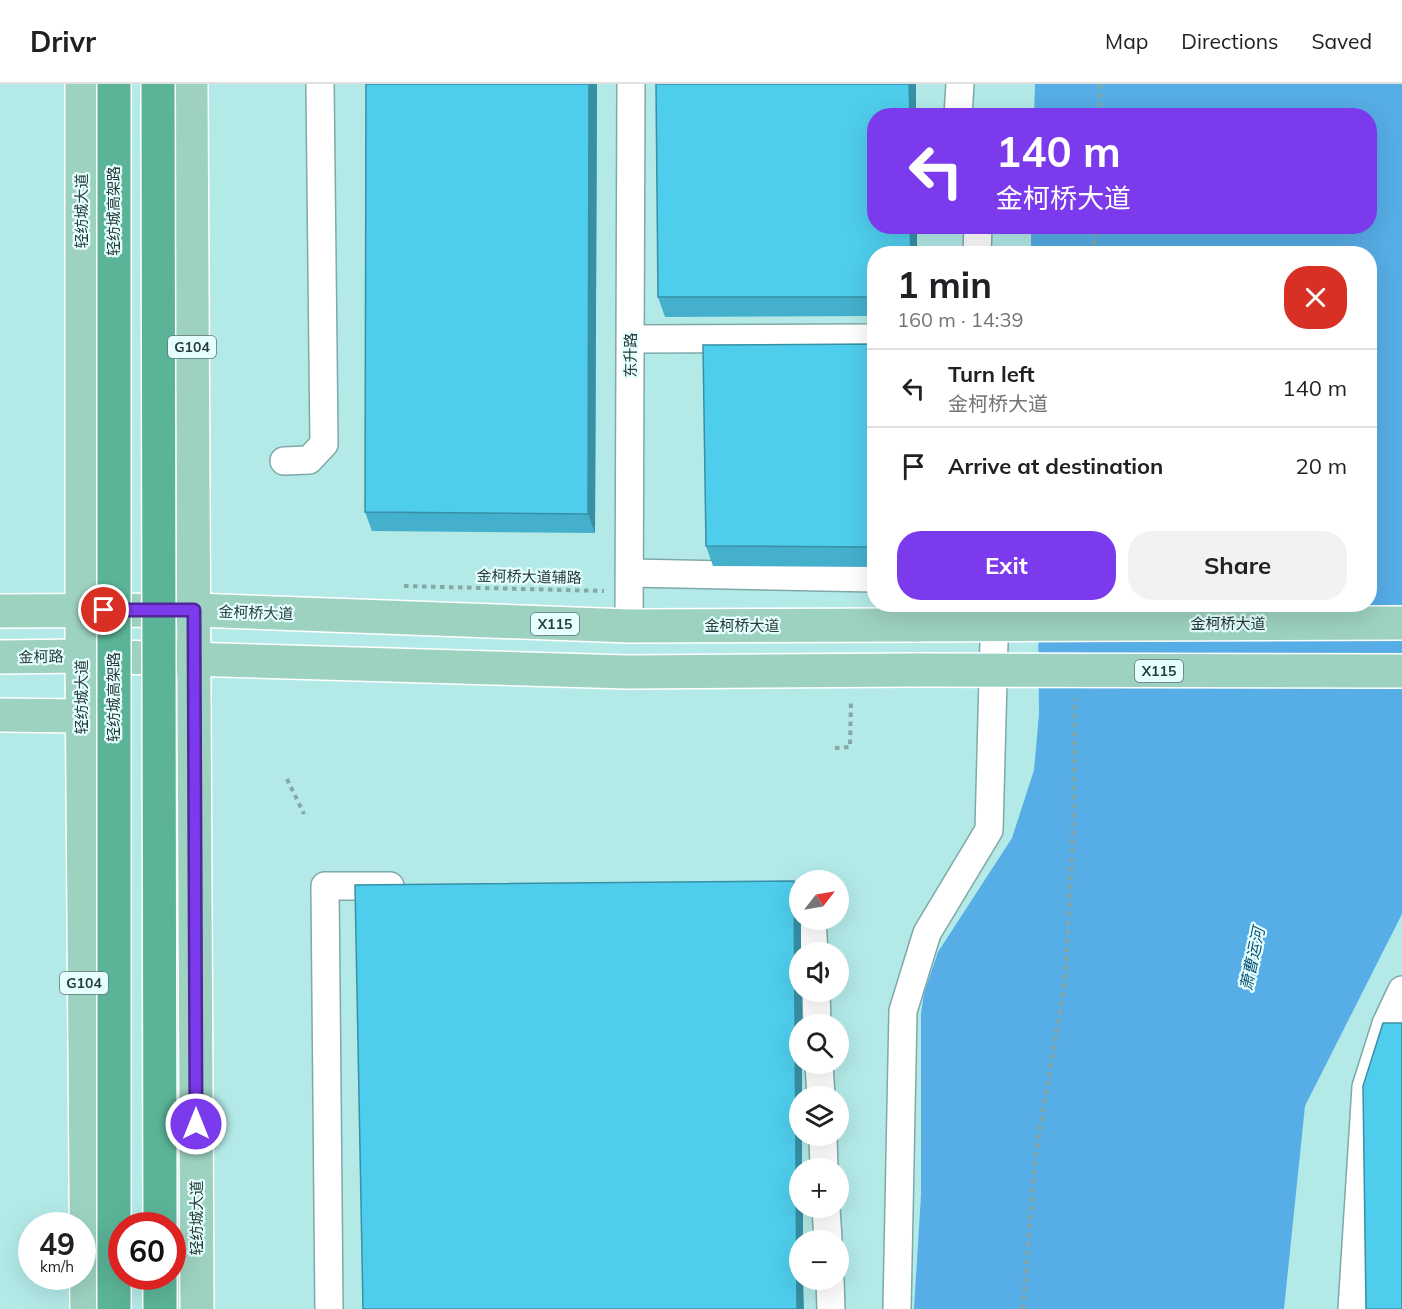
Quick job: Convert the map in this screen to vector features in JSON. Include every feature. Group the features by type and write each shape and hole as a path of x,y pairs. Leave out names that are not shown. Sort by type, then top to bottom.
{"highway":[{"name":"轻纺城高架路","path":"114,84 114,1309"},
{"path":"158,84 160,1212"},
{"path":"160,1290 160,1309"}],"main road":[{"name":"轻纺城大道","path":"82,84 82,716 87,1309"},
{"name":"轻纺城大道","path":"191,84 197,1309"},
{"name":"金柯桥大道","path":"82,610 194,610 629,626 1402,623"},
{"path":"0,611 82,610"},
{"name":"金柯路","path":"0,657 82,656"},
{"name":"X115","path":"82,656 628,672 1402,671"},
{"path":"0,715 82,716"}],"lane":[{"path":"284,461 309,460 324,444 320,84"},
{"name":"东升路","path":"629,626 631,84"},
{"path":"958,108 960,84"},
{"path":"631,339 867,338"},
{"path":"630,583 867,578"},
{"path":"897,1309 903,1011 927,933 989,830 995,612"},
{"path":"329,1309 325,886 420,886"},
{"path":"1352,1309 1366,1087 1394,1024 1402,990"},
{"path":"830,1290 831,1309"}],"path":[{"path":"1099,108 1100,84"},
{"name":"金柯桥大道辅路","path":"395,586 630,583"},
{"path":"1023,1309 1035,1158 1065,982 1073,836 1075,686"},
{"path":"835,748 850,747 851,699"},
{"path":"287,779 304,814"}],"shaded area":[{"path":"0,84 1402,84 1402,1309 0,1309"}],"water":[{"name":"萧曹运河","path":"1035,84 1402,84 1402,914 1305,1106 1284,1309 914,1309 921,1195 921,1014 924,993 938,952 1012,838 1034,770 1039,714 1038,612 1377,612 1377,246 1031,246 1031,234 1377,234 1377,108 1034,108"}],"building":[{"path":"366,84 589,84 588,514 365,512"},
{"path":"656,84 909,84 910,108 867,108 867,234 910,234 911,246 867,246 867,297 658,297"},
{"path":"867,344 867,547 706,546 703,345"},
{"path":"789,881 789,930 794,930 794,942 789,942 789,1002 795,1002 795,1014 789,1014 789,1074 795,1074 795,1086 789,1086 789,1146 796,1146 796,1158 789,1158 789,1218 796,1218 796,1230 789,1230 789,1290 797,1290 797,1309 363,1309 355,885"},
{"path":"1383,1023 1402,1023 1402,1309 1366,1309 1363,1086"}],"route":[{"path":"104,610 194,610 196,1124"}]}
